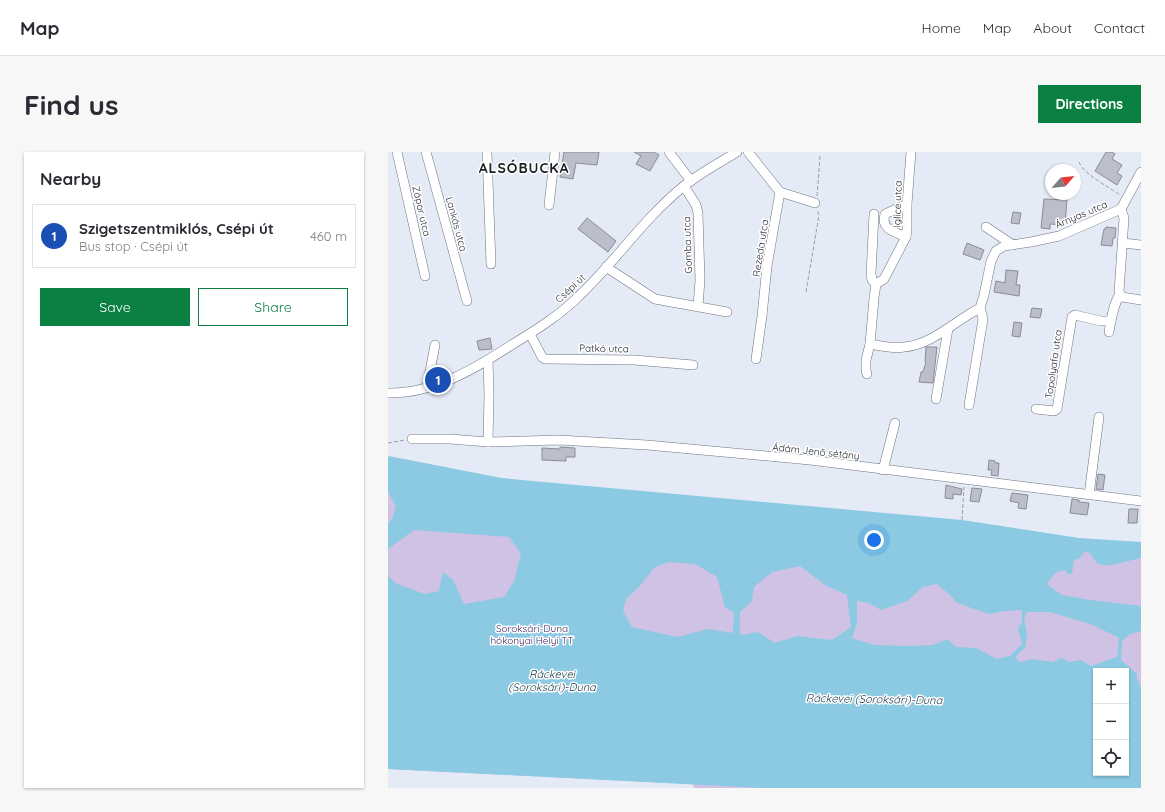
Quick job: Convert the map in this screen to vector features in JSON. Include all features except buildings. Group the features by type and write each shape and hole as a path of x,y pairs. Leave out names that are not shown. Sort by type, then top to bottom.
{"street":[{"name":"Zápor utca","path":"397,152 426,276"},
{"name":"Lankás utca","path":"426,152 467,301"},
{"path":"487,152 491,264"},
{"path":"548,205 554,184 555,152"},
{"name":"Gomba utca","path":"669,152 687,184 698,213 700,280 698,306"},
{"name":"Csépi út","path":"388,393 400,393 445,381 488,360 549,321 579,296 662,206 687,184 737,152"},
{"path":"748,152 780,192 815,203"},
{"name":"Iglice utca","path":"876,284 884,280 906,237 911,152"},
{"name":"Árnyas utca","path":"980,308 996,251 1004,246 1059,236 1121,209 1141,172"},
{"name":"Rezeda utca","path":"756,359 767,266 780,192"},
{"path":"906,237 888,229 885,225 884,217 885,214 907,204"},
{"path":"1109,332 1110,321 1120,294 1124,218 1121,209"},
{"path":"867,374 866,360 870,344 876,284 872,280 871,274 874,214"},
{"path":"986,227 1013,245"},
{"path":"1123,243 1141,245"},
{"path":"606,268 655,299 727,312"},
{"path":"1120,294 1122,297 1141,300"},
{"path":"870,344 893,348 914,346 948,329 980,308 983,320 969,404"},
{"name":"Topolyafa utca","path":"1036,409 1057,409 1072,317 1075,315 1101,321 1110,321"},
{"path":"936,399 948,329"},
{"name":"Patkó utca","path":"530,334 542,357 545,359 627,360 692,365"},
{"path":"427,387 435,345"},
{"path":"488,360 490,394 488,442"},
{"path":"1089,495 1099,417"},
{"path":"883,470 895,423"},
{"name":"Ádám Jenő sétány","path":"412,439 488,442 559,440 647,445 803,460 1141,501"}],"path":[{"path":"806,292 819,215 815,203 818,194 820,156"},
{"path":"1079,162 1088,174 1126,199"},
{"path":"388,443 412,439"},
{"path":"962,520 965,480"}],"green space":[{"name":"Ráckevei (Soroksári)-Duna","path":"388,456 501,478 1141,557 1141,788 694,788 693,784 388,769"}],"water":[{"name":"Ráckevei (Soroksári)-Duna","path":"388,456 501,478 962,520 1079,538 1141,542 1141,558 1113,565 1102,565 1097,563 1090,553 1085,551 1079,559 1074,560 1072,574 1068,574 1065,570 1056,572 1048,582 1049,586 1062,595 1141,606 1141,631 1130,634 1122,641 1121,660 1137,674 1137,679 1141,687 1141,788 762,788 388,769 388,576 397,584 425,594 439,591 443,572 453,580 464,604 504,597 514,581 521,554 509,537 414,530 388,549 388,523 392,519 396,506 388,492","holes":["668,562 695,564 717,577 725,607 734,613 733,633 708,629 677,637 632,627 623,611 626,599 639,587 654,568","800,566 825,585 847,595 851,627 832,640 797,636 775,643 758,632 740,635 740,612 752,601 754,587 772,572","937,584 957,603 989,614 1022,610 1022,622 1018,628 1022,644 1010,656 997,659 976,648 956,647 947,639 933,645 910,646 874,645 852,638 857,623 857,601 868,603 881,610 907,601 923,587","1027,612 1050,612 1093,625 1119,638 1117,657 1091,666 1081,660 1069,662 1061,658 1053,662 1032,659 1020,662 1016,658 1025,648 1027,635 1024,618"]}],"place":[{"name":"Szigetszentmiklós, Csépi út","path":"438,380"}],"district":[{"name":"ALSÓBUCKA","path":"524,168"}],"park label":[{"name":"Soroksári-Duna hókonyai Helyi TT","path":"532,634"}]}
